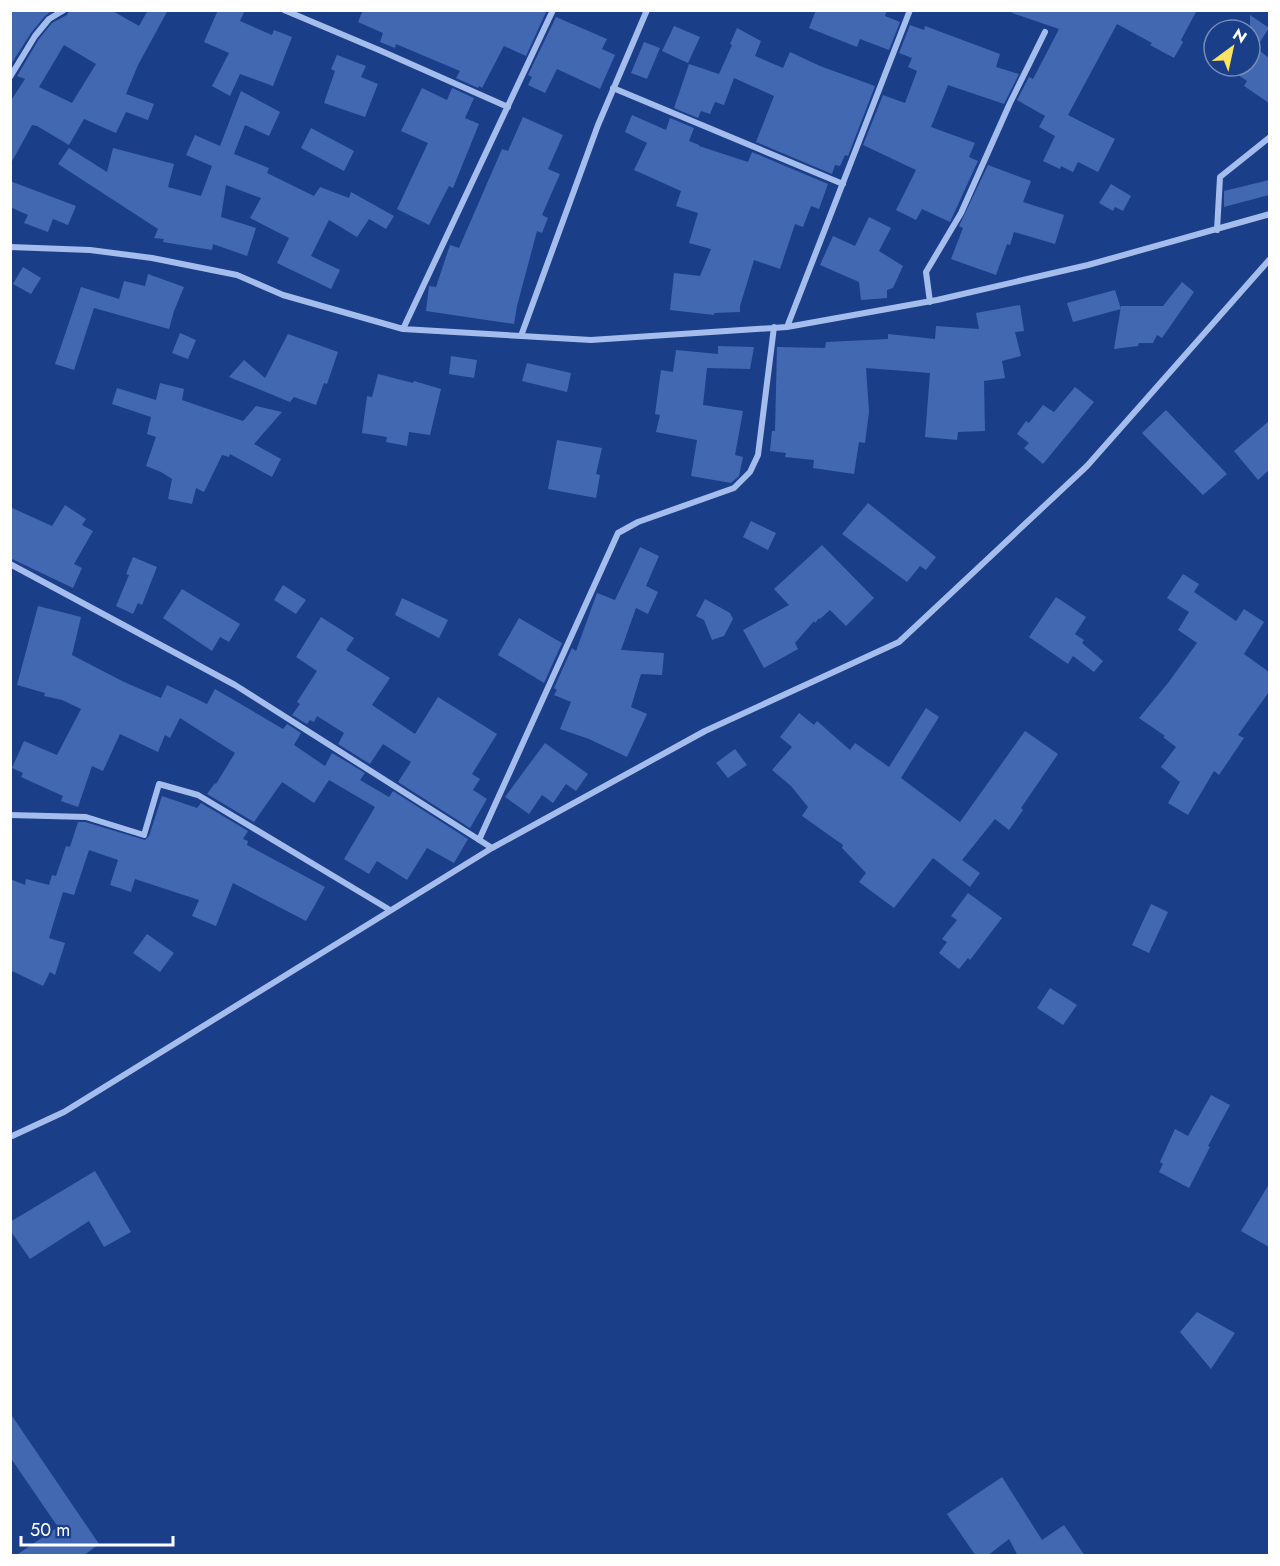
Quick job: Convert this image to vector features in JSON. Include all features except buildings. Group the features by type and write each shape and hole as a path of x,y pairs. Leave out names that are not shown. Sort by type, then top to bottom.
{"street":[{"path":"10,77 35,36 49,19 64,10"},
{"path":"284,10 508,107"},
{"path":"403,329 553,10"},
{"path":"521,336 613,88 647,10"},
{"path":"787,327 910,10"},
{"path":"930,302 927,272 961,213 1045,32"},
{"path":"613,88 843,184"},
{"path":"1217,230 1220,177 1269,137"},
{"path":"10,247 90,250 152,258 237,275 283,295 403,329 591,340 787,327 930,302 1088,265 1269,214"},
{"path":"10,1137 64,1112 492,848 705,731 899,642 1087,466 1269,259"},
{"path":"479,840 618,533 638,522 734,488 750,472 758,455 774,327"},
{"path":"10,564 235,685 492,848"},
{"path":"10,815 86,817 144,835 159,784 198,795 390,910"}]}
